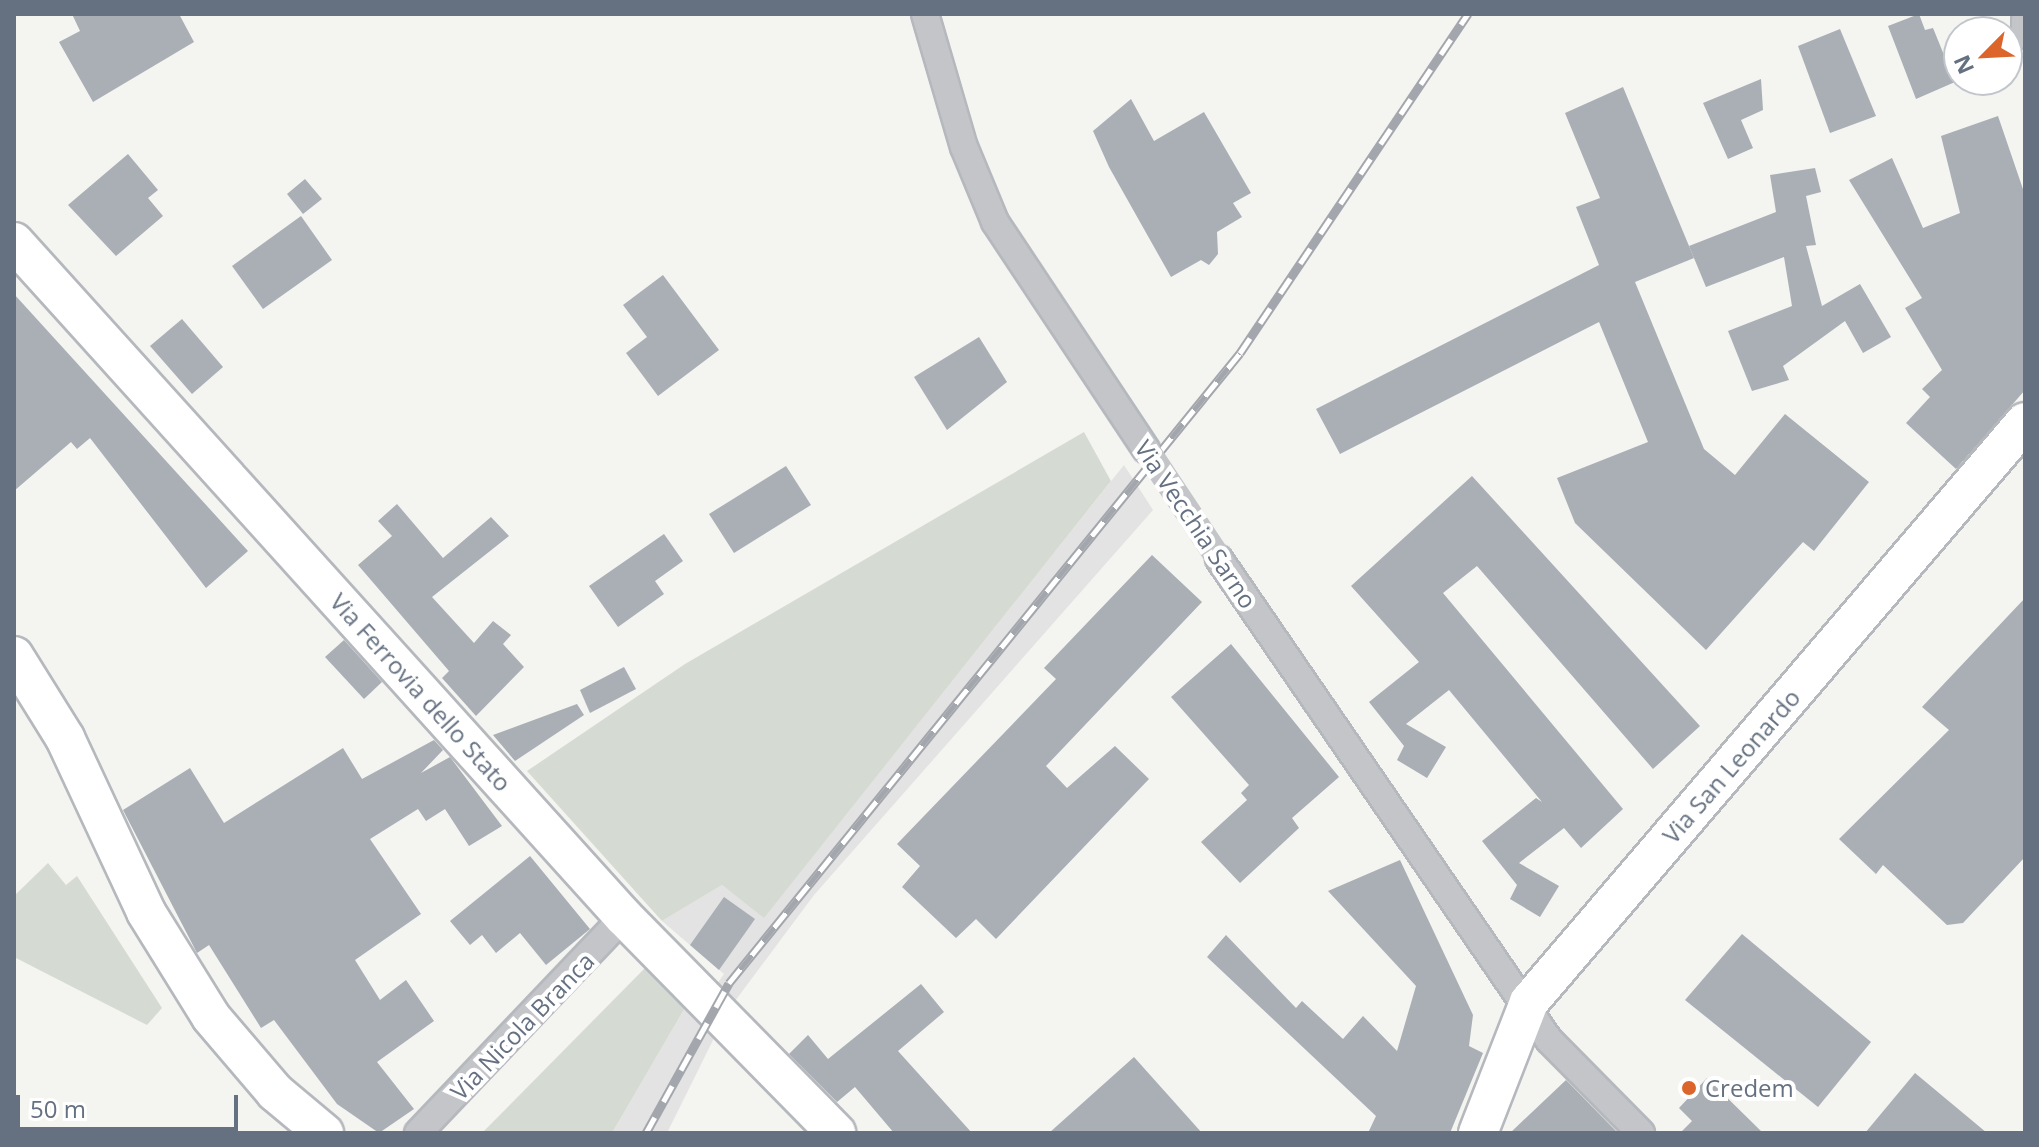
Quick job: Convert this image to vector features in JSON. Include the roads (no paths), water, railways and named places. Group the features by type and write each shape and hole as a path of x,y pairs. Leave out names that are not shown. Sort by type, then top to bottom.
{"main road":[{"name":"Via Ferrovia dello Stato","path":"14,242 624,917 836,1133"},
{"name":"Via San Leonardo","path":"1478,1133 1529,1002 2025,422"},
{"path":"14,656 65,738 146,912 211,1017 275,1092 324,1133"}],"street":[{"name":"Via Vecchia Sarno","path":"925,14 964,147 995,222 1219,559 1529,1002 1549,1040 1641,1133"},
{"path":"2025,20 2025,35"},
{"name":"Via Nicola Branca","path":"418,1133 624,917"}],"railway":[{"path":"646,1133 729,983 1240,353 1468,14"}],"place":[{"name":"Credem","path":"1689,1088"}]}
